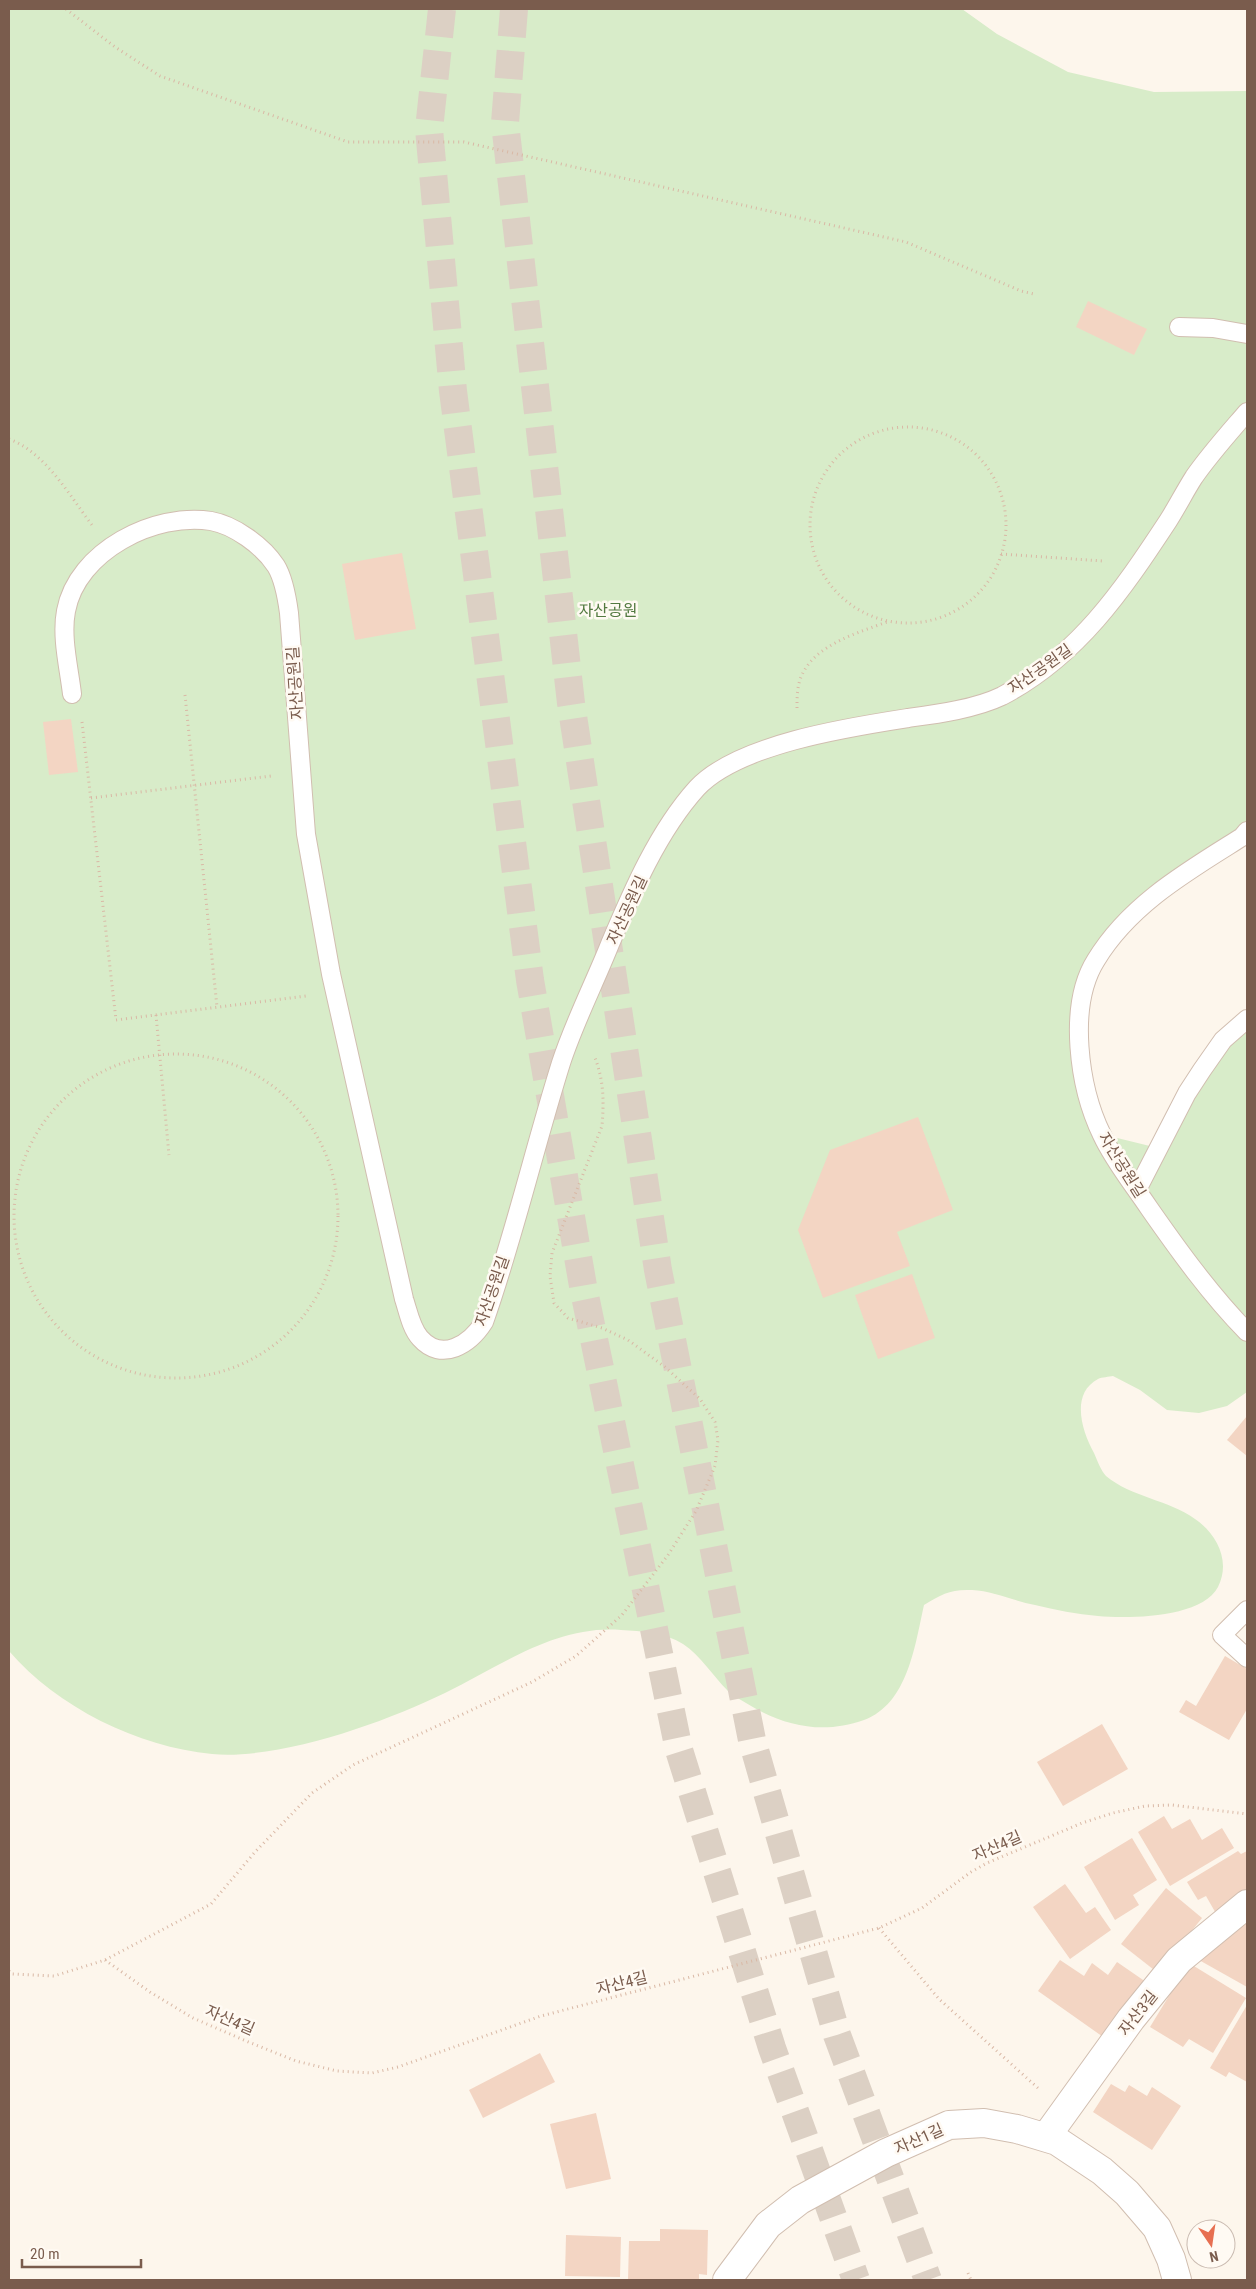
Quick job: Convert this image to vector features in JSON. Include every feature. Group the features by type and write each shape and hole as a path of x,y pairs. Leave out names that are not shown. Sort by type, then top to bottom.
{"street":[{"name":"자산3길","path":"1046,2138 1131,2019 1179,1960 1247,1904"},
{"name":"자산1길","path":"728,2280 768,2225 800,2200 886,2153 949,2125 984,2123 1017,2128 1046,2138 1073,2150 1102,2171 1127,2193 1157,2228 1164,2240 1177,2280"}],"lane":[{"path":"1179,327 1213,328 1247,334"},
{"name":"자산공원길","path":"72,694 65,626 66,610 83,573 109,548 141,530 166,524 212,522 233,530 265,553 276,566 286,597 306,834 331,974 404,1299 419,1336 428,1345 440,1349 455,1348 472,1338 484,1322 562,1059 629,899 673,818 700,785 722,768 751,755 798,740 883,722 946,712 998,697 1038,674 1076,644 1106,610 1139,564 1194,478 1247,412"},
{"name":"자산공원길","path":"1247,831 1242,837 1177,877 1146,902 1116,932 1095,961 1081,997 1079,1025 1082,1066 1090,1102 1102,1134 1137,1190 1185,1259 1247,1332"},
{"path":"1137,1190 1154,1154 1202,1070 1223,1040 1247,1019"},
{"path":"1247,1610 1222,1636 1247,1658"}],"path":[{"path":"66,9 115,47 160,76 348,142 464,142 906,242 1021,291 1034,294"},
{"path":"914,427 945,434 972,450 992,475 1004,504 1006,536 998,566 979,593 952,613 921,623 888,622 857,610 832,589 815,560 808,528 813,495 829,466 854,443 882,430 914,427"},
{"path":"9,439 20,443 47,466 109,548"},
{"path":"1000,554 1139,564"},
{"path":"798,740 798,694 800,679 806,667 815,657 842,640 888,622"},
{"path":"72,694 81,710 116,1020 306,996"},
{"path":"185,695 216,1008"},
{"path":"91,798 301,773"},
{"path":"156,1015 169,1155"},
{"path":"9,1971 12,1974 54,1976 106,1960 211,1904 255,1852 312,1793 345,1771 532,1682 576,1656 622,1615 668,1555 696,1511 715,1466 718,1440 715,1422 700,1399 665,1367 628,1340 602,1328 568,1318 554,1303 550,1276 552,1253 602,1126 604,1104 602,1075 580,1017"},
{"path":"160,1054 211,1057 261,1076 302,1112 329,1158 340,1211 332,1264 308,1313 270,1350 221,1374 167,1379 114,1368 68,1340 34,1298 16,1248 14,1194 30,1143 62,1100 106,1069 160,1054"},
{"name":"자산4길","path":"106,1960 150,1992 193,2018 246,2041 296,2061 337,2071 372,2073 398,2067 541,2016 879,1928 922,1908 971,1872 987,1863 1082,1823 1113,1813 1145,1806 1172,1804 1247,1814"},
{"path":"879,1928 939,1999 1065,2112"},
{"path":"968,2273 971,2280"}],"green space":[{"name":"자산공원","path":"9,9 962,9 997,34 1068,72 1154,92 1247,91 1247,841 1177,877 1095,961 1079,1025 1101,1134 1162,1149 1190,1100 1210,1070 1247,1028 1247,1392 1227,1406 1199,1413 1167,1410 1140,1390 1113,1376 1100,1378 1089,1386 1081,1403 1081,1413 1086,1434 1099,1465 1106,1476 1127,1489 1174,1507 1195,1519 1210,1532 1220,1549 1223,1568 1218,1587 1209,1597 1197,1605 1181,1611 1145,1616 1111,1617 1058,1610 980,1591 958,1590 946,1593 924,1605 913,1655 900,1687 891,1701 879,1712 864,1720 848,1725 833,1727 803,1726 760,1711 730,1693 696,1654 683,1644 669,1637 645,1632 597,1630 574,1634 529,1650 445,1693 362,1727 299,1745 239,1754 212,1754 184,1750 156,1743 101,1721 51,1690 28,1671 9,1651"}],"building":[{"path":"1088,301 1147,329 1134,355 1076,327"},
{"path":"402,553 416,629 355,640 342,564"},
{"path":"71,719 78,772 49,775 43,722"},
{"path":"918,1117 953,1210 897,1232 910,1266 823,1298 798,1230 830,1150"},
{"path":"912,1274 935,1338 878,1359 855,1295"},
{"path":"1247,1416 1247,1456 1227,1440"},
{"path":"1225,1656 1247,1669 1247,1709 1229,1740 1179,1712 1186,1700 1196,1706"},
{"path":"1102,1724 1128,1769 1063,1806 1037,1762"},
{"path":"1164,1816 1172,1829 1190,1819 1202,1840 1222,1828 1234,1848 1170,1886 1138,1832"},
{"path":"1132,1838 1157,1880 1133,1895 1139,1905 1115,1920 1084,1867"},
{"path":"1238,1851 1241,1854 1247,1851 1247,1900 1218,1917 1206,1896 1198,1900 1187,1882"},
{"path":"1065,1884 1086,1913 1095,1907 1111,1930 1070,1959 1033,1907"},
{"path":"1166,1888 1202,1918 1158,1973 1121,1944"},
{"path":"1247,1923 1247,1987 1199,1960"},
{"path":"1060,1960 1084,1976 1092,1963 1108,1975 1117,1962 1146,1982 1106,2039 1038,1991"},
{"path":"1189,1963 1246,1998 1213,2053 1189,2039 1183,2047 1150,2027"},
{"path":"1247,2005 1247,2082 1229,2072 1226,2077 1210,2068"},
{"path":"540,2053 555,2082 483,2118 469,2090"},
{"path":"1111,2084 1125,2092 1129,2085 1147,2096 1152,2087 1181,2106 1152,2150 1093,2112"},
{"path":"596,2113 611,2179 566,2189 550,2124"},
{"path":"660,2229 708,2230 707,2275 699,2274 699,2280 628,2280 629,2241 660,2241"},
{"path":"566,2235 621,2237 620,2277 565,2276"}],"tunnel":[{"path":"442,9 429,129 453,391 530,980 583,1286 679,1750 772,2048 856,2280"},
{"path":"514,9 505,123 571,703 658,1270 752,1740 837,2035 928,2280"}]}
